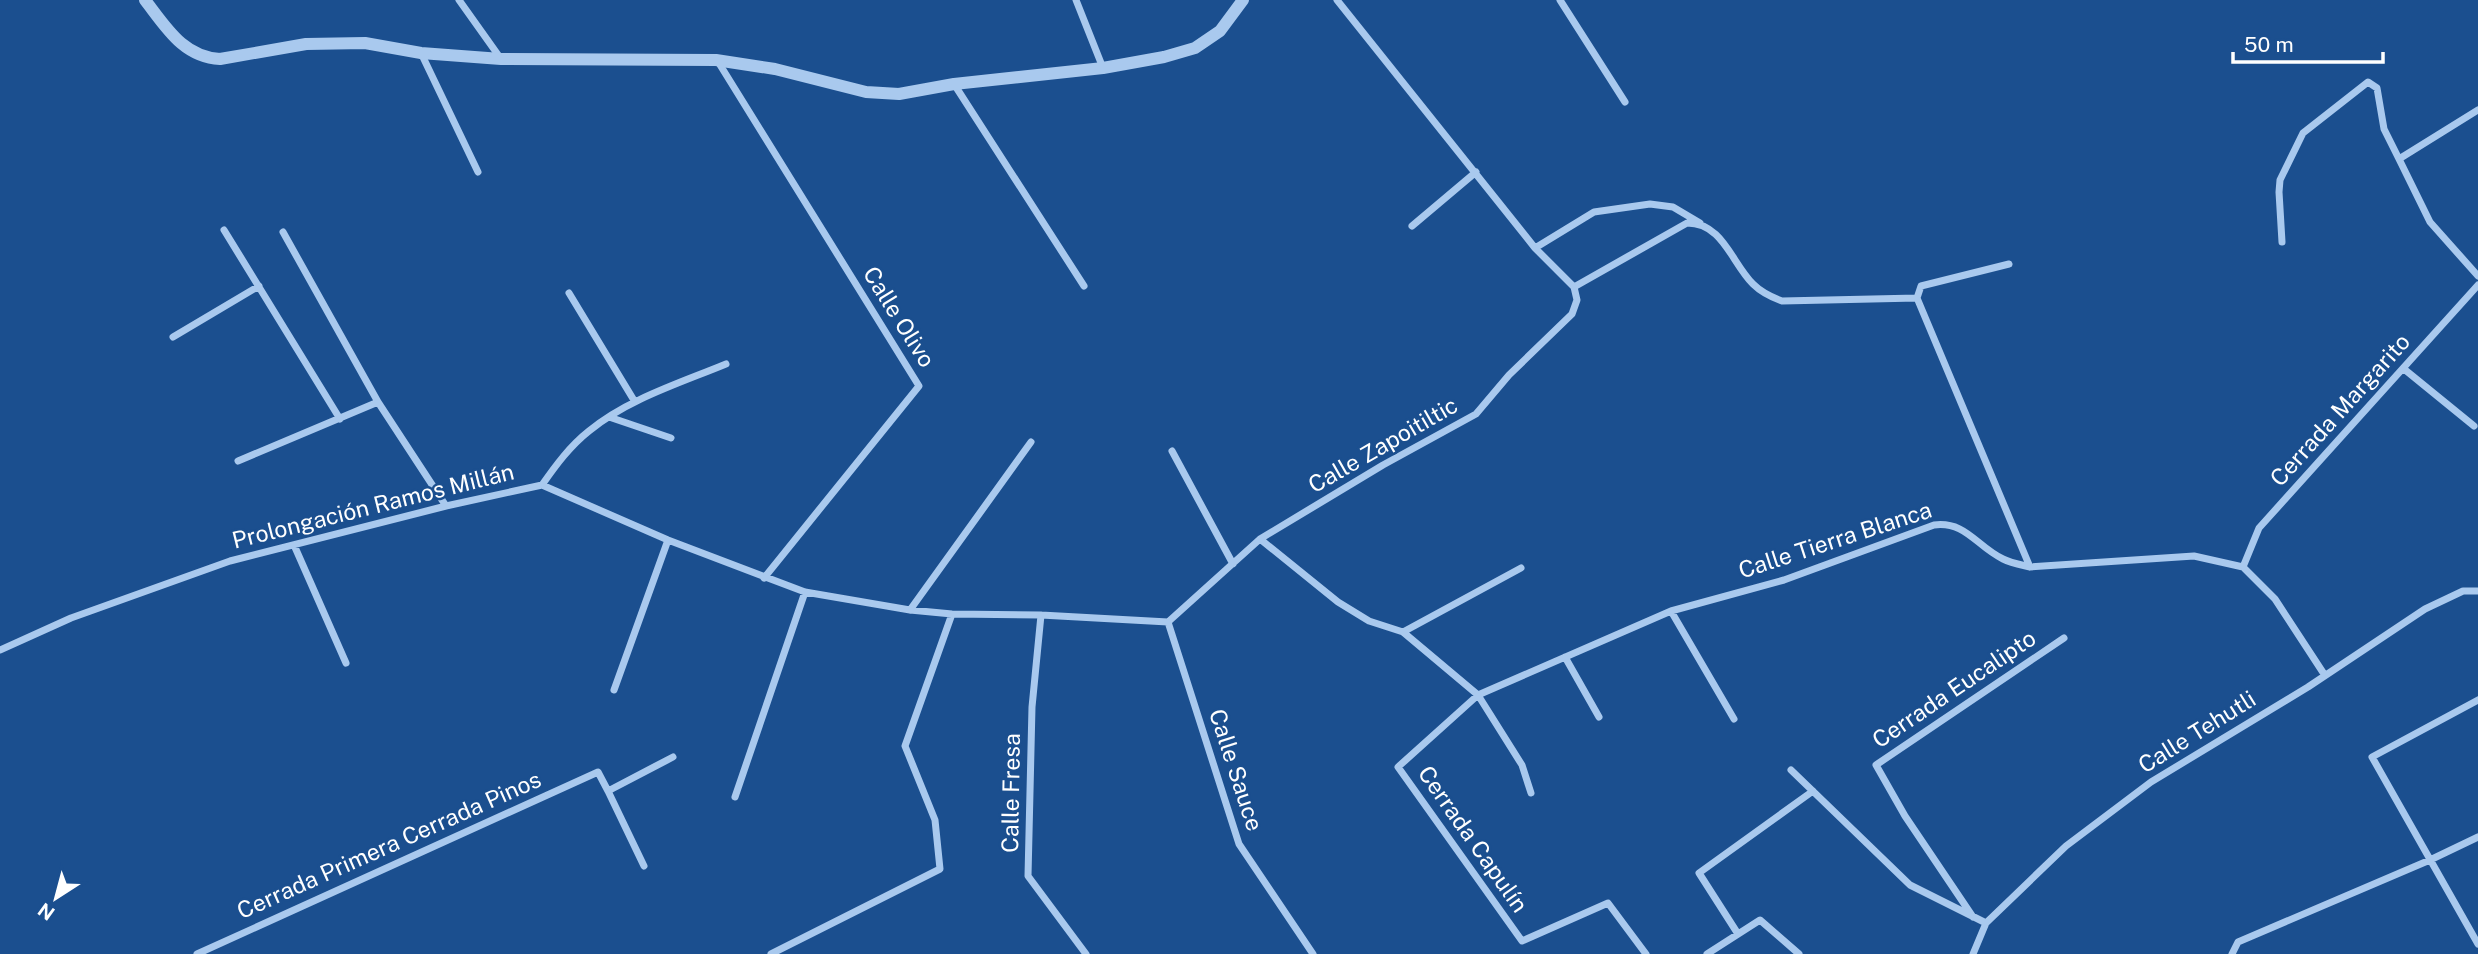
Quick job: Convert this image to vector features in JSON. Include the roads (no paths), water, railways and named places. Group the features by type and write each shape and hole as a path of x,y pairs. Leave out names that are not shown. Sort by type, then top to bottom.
{"street":[{"path":"145,0 176,40 192,52 220,60 306,44 366,43 421,53 501,59 716,60 775,69 866,92 899,94 954,84 1103,68 1164,57 1195,48 1220,31 1243,0"},
{"path":"458,0 501,59"},
{"path":"1076,0 1103,68"},
{"path":"1336,0 1535,248 1574,287 1687,223 1700,223"},
{"path":"1560,0 1625,102"},
{"path":"421,53 478,172"},
{"name":"Calle Olivo","path":"716,60 919,386 764,578"},
{"path":"2282,242 2280,180 2303,133 2368,82 2377,88 2384,129 2430,222 2478,276"},
{"path":"954,84 1084,286"},
{"path":"2399,159 2478,110"},
{"path":"1412,226 1476,172"},
{"path":"1535,248 1594,212 1650,204 1673,207 1714,230 1752,284 1767,295 1782,301 1917,298"},
{"path":"223,230 340,419"},
{"path":"283,232 378,402 446,506"},
{"path":"2009,264 1921,286 1917,298 2031,567"},
{"name":"Cerrada Margarito","path":"2243,567 2259,528 2478,285"},
{"path":"173,337 259,286"},
{"name":"Calle Zapoitiltic","path":"1168,622 1260,540 1383,465 1476,414 1510,375 1572,314 1577,300 1574,287"},
{"path":"569,293 635,402"},
{"path":"542,485 565,454 588,431 609,417 635,402 726,364"},
{"path":"2404,369 2474,426"},
{"path":"238,461 378,402"},
{"path":"609,417 671,438"},
{"path":"910,610 1031,442"},
{"path":"1172,451 1233,564"},
{"name":"Prolongación Ramos Millán","path":"0,650 71,618 230,561 446,506 542,485 668,540 805,592 910,610 952,614 1041,615 1168,622"},
{"name":"Calle Tierra Blanca","path":"1398,767 1478,695 1671,611 1784,580 1934,525 1949,523 2004,560 2031,567 2194,556 2243,567"},
{"path":"614,690 668,540"},
{"path":"1260,540 1338,602 1369,621 1403,632 1478,695 1526,773 1531,793"},
{"path":"294,545 346,663"},
{"path":"2243,567 2275,599 2324,674"},
{"path":"1403,632 1521,568"},
{"name":"Calle Tehutli","path":"1973,954 1986,923 2066,846 2151,782 2308,687 2425,610 2463,591 2478,591"},
{"path":"735,797 805,592"},
{"path":"1671,611 1734,719"},
{"path":"771,954 940,869 935,820 905,746 952,614"},
{"name":"Calle Fresa","path":"1041,615 1032,707 1028,876 1086,954"},
{"name":"Calle Sauce","path":"1168,622 1239,844 1312,954"},
{"name":"Cerrada Eucalipto","path":"1973,917 1905,817 1876,765 2064,638"},
{"path":"1565,657 1599,717"},
{"path":"2478,700 2372,757 2478,944"},
{"path":"644,866 608,791 673,757"},
{"name":"Cerrada Capulín","path":"1398,767 1522,941 1608,902 1646,954"},
{"path":"1791,770 1910,886 1986,923"},
{"name":"Cerrada Primera Cerrada Pinos","path":"197,954 598,772 608,791"},
{"path":"1738,934 1699,873 1813,791"},
{"path":"2232,954 2238,942 2478,837"},
{"path":"1707,954 1760,920 1798,954"}]}
